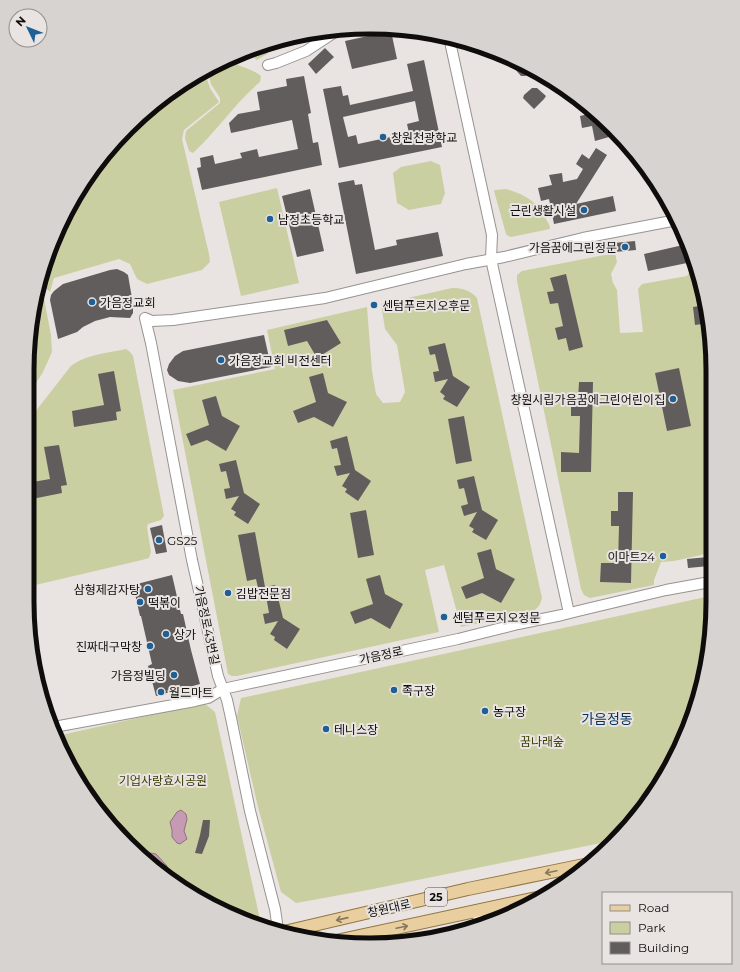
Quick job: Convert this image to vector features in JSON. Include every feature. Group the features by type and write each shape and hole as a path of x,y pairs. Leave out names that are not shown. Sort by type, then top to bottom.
{"main road":[{"name":"창원대로","path":"294,930 460,891 578,866"},
{"name":"창원대로","path":"353,937 524,901"}],"street":[{"path":"268,65 306,51 326,37"},
{"path":"450,43 492,235 491,259 569,613"},
{"path":"491,259 583,238 671,221"},
{"name":"가음정로43번길","path":"277,925 275,909 250,811 227,700 218,676 192,560 145,318 152,321 173,320 325,298 463,264 491,259"},
{"name":"가음정로","path":"58,726 195,701 208,698 223,688 458,639 666,590 706,583"},
{"path":"477,910 479,920"}],"green space":[{"path":"271,49 267,54 257,60 252,56"},
{"path":"234,63 261,76 260,82 242,99 193,153 189,151 185,138 186,131 220,103 220,98 211,84 209,76"},
{"path":"206,77 210,88 219,102 184,130 182,139 210,262 202,270 147,284 137,279 130,264 119,259 54,278 50,292 46,288 43,293 51,335 52,352 43,372 34,386 35,348 40,304 45,283 60,241 79,202 103,165 132,132 165,103"},
{"path":"431,161 440,165 445,193 441,204 409,210 397,203 393,173 401,167"},
{"path":"277,188 299,283 241,296 219,202"},
{"path":"506,189 533,202 542,212 550,229 511,237 508,236 506,234 494,191"},
{"path":"615,253 617,262 611,274 613,283 617,290 620,333 643,332 638,289 642,284 687,276 691,270 700,304 705,348 706,554 674,561 661,562 654,580 654,585 590,598 584,595 581,589 517,275 522,271"},
{"path":"452,288 466,290 477,298 542,598 539,605 531,612 461,627 444,565 425,570 439,632 237,676 228,674 173,390 275,369 267,330 367,307 372,371 376,394 383,403 400,402 405,392 397,345 385,329 381,304"},
{"path":"126,349 133,356 164,516 161,520 148,524 147,527 151,552 149,558 34,585 34,413 70,367 75,363 96,355"},
{"name":"꿈나래숲","path":"706,597 705,624 700,668 695,689 680,731 661,770 637,807 606,842 296,903 281,892 258,807 237,716 241,698"},
{"name":"기업사랑효시공원","path":"204,703 215,712 259,915 258,919 221,903 202,893 165,869 148,855 117,824 103,807 79,770 62,735"}],"shaded area":[{"path":"181,810 186,814 187,819 184,831 187,839 180,844 177,843 172,837 170,822 177,812"},
{"path":"150,853 156,854 167,866 166,870 165,869 148,855"}],"building":[{"path":"376,34 392,35 397,59 352,69 345,41"},
{"path":"325,48 334,57 316,74 308,64"},
{"path":"424,60 442,147 339,168 323,89 341,86 343,96 348,95 350,105 413,91 407,64","holes":["415,101 419,121 407,124 409,133 358,144 356,135 348,137 343,117"]},
{"path":"512,66 529,74 521,76"},
{"path":"304,76 311,113 308,114 313,143 318,142 322,165 202,190 197,168 201,167 200,158 213,155 215,164 242,158 240,153 257,149 259,157 298,149 292,120 231,133 229,123 238,114 260,110 257,92 287,86 286,79"},
{"path":"532,88 537,88 546,96 534,109 523,98 524,95"},
{"path":"588,114 608,132 609,137 595,141 592,126 582,128 580,116"},
{"path":"596,148 607,155 576,204 613,196 616,211 554,224 549,199 541,201 538,188 552,185 549,175 562,173 563,182 577,179 583,169 576,164 582,154 589,159"},
{"path":"354,180 355,185 362,184 375,250 397,245 396,240 438,232 443,256 356,274 338,183"},
{"path":"310,189 324,251 297,257 282,196"},
{"name":"가음꿈에그린정문","path":"635,241 636,250 615,252 614,243"},
{"path":"682,245 687,263 648,271 644,254"},
{"name":"가음정교회","path":"117,269 128,275 133,304 133,313 130,318 110,317 95,321 77,332 58,339 50,300 54,291 63,284"},
{"path":"566,274 583,347 569,351 566,338 558,340 555,328 563,326 558,303 550,304 547,292 554,291 550,278"},
{"path":"700,306 703,324 695,325 693,307"},
{"path":"327,320 341,343 317,358 307,341 288,346 284,330"},
{"name":"가음정교회 비전센터","path":"264,335 271,367 190,383 178,381 169,375 167,370 169,364 175,356 183,351"},
{"path":"445,343 453,376 470,387 457,407 443,399 445,396 440,392 448,379 435,382 433,372 439,371 435,354 430,355 428,347"},
{"name":"창원시립가음꿈에그린어린이집","path":"679,368 691,426 667,431 655,373"},
{"path":"114,371 121,411 116,412 117,420 74,427 72,411 104,405 98,374"},
{"path":"323,373 328,393 347,402 333,427 314,417 298,423 293,411 316,402 309,377"},
{"path":"579,382 593,382 591,472 561,472 561,452 579,453 580,416 571,416 571,400 578,400"},
{"path":"216,396 222,416 240,426 226,451 207,440 191,446 186,434 209,425 202,400"},
{"path":"464,416 472,461 456,464 448,419"},
{"path":"347,436 355,470 371,481 358,501 345,492 347,489 342,486 350,473 337,476 334,466 341,465 337,448 332,449 330,441"},
{"path":"59,445 67,485 61,486 62,493 34,499 34,482 50,479 44,447"},
{"path":"236,460 244,493 260,504 248,524 234,515 236,512 231,509 239,496 226,499 224,489 230,488 226,471 221,472 219,464"},
{"path":"474,476 482,510 498,520 486,540 472,532 474,529 469,526 477,512 464,516 461,506 468,504 464,488 459,489 457,480"},
{"path":"618,492 633,492 631,583 600,582 601,563 618,563 619,526 611,526 611,511 618,511"},
{"path":"366,510 374,555 358,558 350,513"},
{"path":"162,525 167,552 156,554 150,528"},
{"path":"255,532 265,587 275,585 283,618 300,629 287,649 274,640 275,637 270,634 278,621 265,624 263,614 269,613 266,596 260,597 256,579 247,581 238,535"},
{"path":"491,549 496,569 515,579 501,603 482,593 466,599 461,587 484,578 477,553"},
{"path":"706,557 706,566 688,568 687,559"},
{"path":"172,575 200,684 156,696 148,666 152,664 133,585"},
{"path":"380,575 385,594 403,604 390,629 371,618 355,624 350,612 373,604 366,579"},
{"path":"203,820 210,820 209,836 202,854 195,853"}],"place":[{"name":"창원천광학교","path":"383,137"},
{"name":"근린생활시설","path":"584,210"},
{"name":"남정초등학교","path":"270,219"},
{"name":"가음꿈에그린정문","path":"625,247"},
{"name":"가음정교회","path":"92,302"},
{"name":"센텀푸르지오후문","path":"374,305"},
{"name":"가음정교회 비전센터","path":"221,360"},
{"name":"창원시립가음꿈에그린어린이집","path":"673,399"},
{"name":"GS25","path":"159,540"},
{"name":"이마트24","path":"663,556"},
{"name":"삼형제감자탕","path":"148,589"},
{"name":"김밥전문점","path":"228,593"},
{"name":"떡볶이","path":"140,602"},
{"name":"센텀푸르지오정문","path":"444,617"},
{"name":"상가","path":"166,634"},
{"name":"진짜대구막창","path":"150,646"},
{"name":"가음정빌딩","path":"174,675"},
{"name":"족구장","path":"394,690"},
{"name":"월드마트","path":"161,692"},
{"name":"농구장","path":"485,711"},
{"name":"테니스장","path":"326,729"}],"district":[{"name":"가음정동","path":"607,719"}]}
